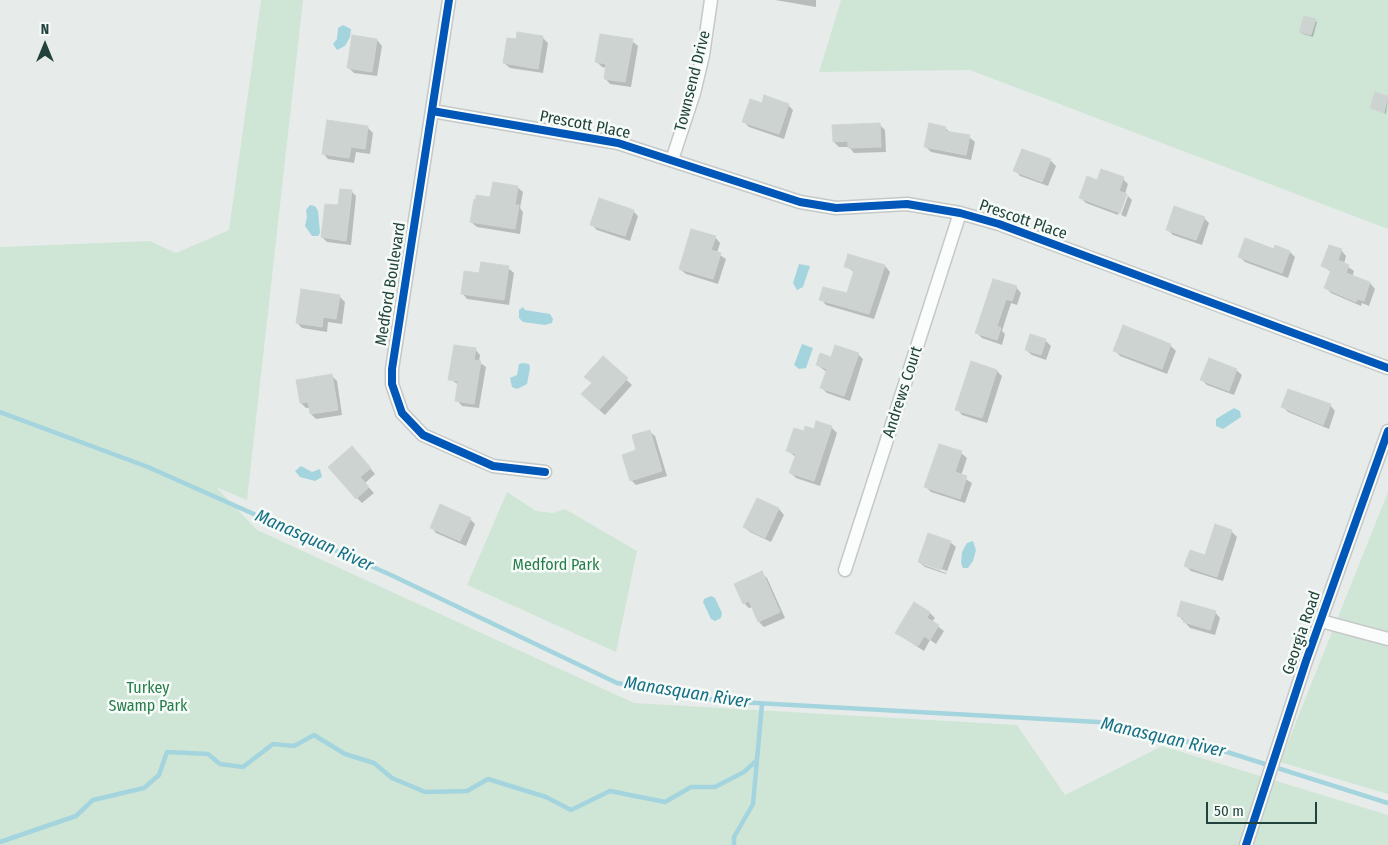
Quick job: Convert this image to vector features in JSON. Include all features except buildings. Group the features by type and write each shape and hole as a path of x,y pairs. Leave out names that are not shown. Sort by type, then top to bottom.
{"street":[{"name":"Medford Boulevard","path":"449,0 392,369 392,384 397,404 411,425 423,435 493,466 545,472"},
{"name":"Townsend Drive","path":"672,160 696,84 703,55 711,0"},
{"name":"Prescott Place","path":"432,111 601,139 672,160 777,195 816,205 836,208 907,204 999,224 1388,368"},
{"name":"Andrews Court","path":"845,570 960,214"},
{"name":"Georgia Road","path":"1246,845 1320,620 1388,431"},
{"path":"1320,620 1388,639"}],"green space":[{"name":"Turkey Swamp Park","path":"261,0 303,0 247,500 216,487 257,530 634,703 1017,725 1065,795 1162,746 1388,815 1388,845 0,845 0,247 150,241 176,253 229,230"},
{"path":"841,0 1388,0 1388,229 970,70 819,72"},
{"name":"Medford Park","path":"507,492 536,511 553,513 565,509 637,551 616,652 467,585"},
{"path":"1388,492 1388,794 1280,762"}],"water":[{"path":"343,25 351,29 350,37 345,46 337,50 333,44 337,39 338,28"},
{"path":"310,205 315,206 318,211 320,233 318,236 312,236 305,226 306,210"},
{"path":"799,264 810,266 803,287 797,290 793,283"},
{"path":"523,307 525,310 550,314 553,319 552,323 545,325 523,322 519,318 519,310"},
{"path":"802,344 813,348 806,368 799,369 794,365"},
{"path":"519,364 529,364 530,368 527,384 517,389 512,387 510,378 517,375"},
{"path":"1234,408 1240,411 1241,417 1223,429 1216,426 1216,419"},
{"path":"301,466 312,472 320,469 322,477 315,481 300,477 295,471"},
{"path":"973,541 976,550 973,561 968,568 963,568 961,563 962,552 967,543"},
{"path":"711,596 715,598 722,613 721,618 715,621 711,619 703,602 704,599"}],"waterway":[{"name":"Manasquan River","path":"0,412 148,467 391,575 617,683 720,701 1116,723 1227,752 1388,803"},
{"path":"734,845 734,837 753,804 762,704"},
{"path":"0,842 76,816 93,800 144,788 159,775 167,752 208,754 220,764 243,767 273,744 294,746 314,735 345,754 374,763 392,778 425,792 467,791 488,779 546,797 571,810 610,791 665,802 691,787 715,787 744,772 757,760"}],"cycle path":[{"path":"449,0 392,369 392,384 402,413 423,435 493,466 545,472"},
{"path":"432,111 618,143 800,202 836,208 907,204 960,213 999,224 1388,368"},
{"path":"1246,845 1306,661 1388,431"}]}
